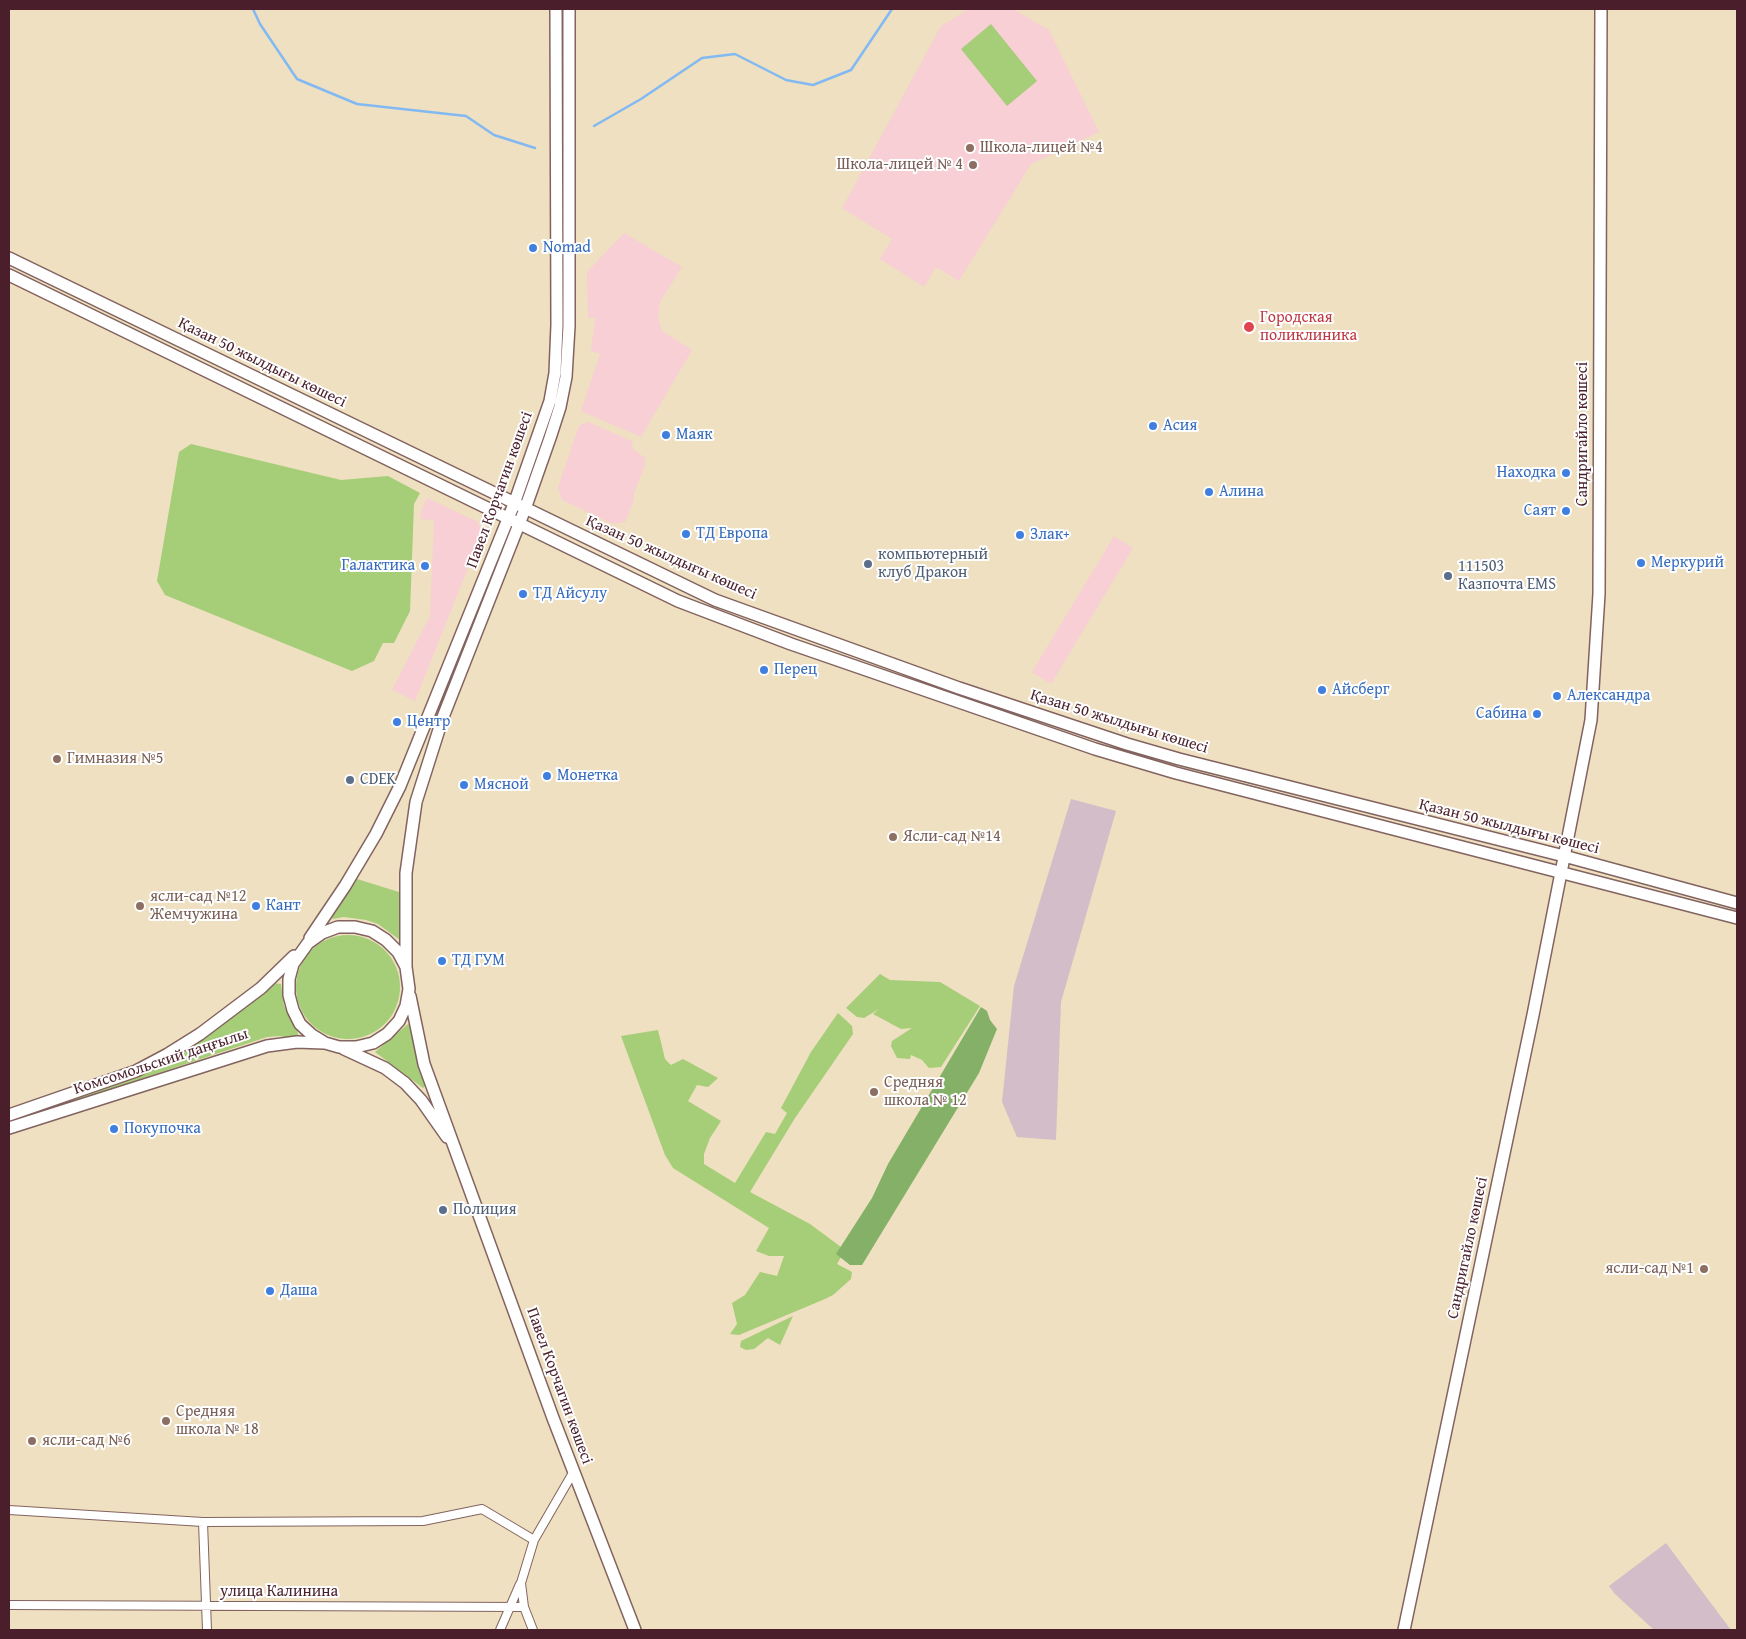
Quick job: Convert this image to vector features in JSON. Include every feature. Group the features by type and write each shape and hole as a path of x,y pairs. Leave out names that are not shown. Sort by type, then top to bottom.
{"street":[{"name":"Павел Корчагин көшесі","path":"545,436 556,364 556,9"},
{"name":"Павел Корчагин көшесі","path":"304,946 354,871 400,786 489,583 520,507 545,436 560,407 566,377 569,326 569,9"},
{"name":"Сандригайло көшесі","path":"1404,1630 1532,1025 1591,720 1599,602 1601,9"},
{"name":"Қазан 50 жылдығы көшесі","path":"9,258 715,600 959,688 1127,744 1493,840 1564,856 1737,904"},
{"name":"Қазан 50 жылдығы көшесі","path":"9,275 678,601 791,644 1095,749 1228,786 1737,918"},
{"path":"128,334 135,320"},
{"path":"278,406 285,392"},
{"name":"Павел Корчагин көшесі","path":"406,967 406,873 416,802 489,583"},
{"path":"791,644 796,629"},
{"path":"1228,786 1232,772"},
{"path":"1489,854 1493,840"},
{"path":"1677,902 1680,889"},
{"path":"355,927 372,931 386,940 398,952 406,967 409,989 406,1006 399,1021 387,1034 372,1043 356,1047 339,1047 325,1043 300,1024 293,1010 289,995 289,979 293,964 304,946 322,933 338,928 355,927"},
{"name":"Комсомольский даңғылы","path":"9,1115 136,1071 168,1054 200,1034 261,988 304,946"},
{"name":"Павел Корчагин көшесі","path":"409,989 424,1064 574,1471 635,1630"},
{"name":"Комсомольский даңғылы","path":"9,1128 267,1046 297,1042 325,1043"},
{"name":"Павел Корчагин көшесі","path":"339,1047 385,1068 405,1083 421,1100 456,1151"},
{"path":"500,1630 521,1583 534,1540 574,1471"},
{"path":"9,1510 203,1522 423,1521 482,1508 534,1540"},
{"path":"203,1522 208,1630"},
{"path":"521,1583 524,1607 533,1630"},
{"name":"улица Калинина","path":"9,1604 524,1607"}],"shaded area":[{"name":"Школа-лицей №4","path":"969,9 1013,9 1049,30 1099,132 1031,164 959,281 936,267 924,287 880,259 892,239 842,208 941,26"},
{"path":"624,233 682,267 660,302 658,316 662,331 692,350 641,437 581,411 600,354 591,351 595,318 588,318 587,272"},
{"path":"588,422 632,441 633,449 645,458 645,466 625,522 613,524 562,500 558,487 579,426"},
{"path":"427,498 478,522 482,533 415,701 392,690 430,616 434,520 420,519 422,508"},
{"path":"1114,536 1133,548 1051,684 1032,672"},
{"path":"1071,799 1116,811 1061,1002 1056,1140 1017,1137 1002,1102 1014,986"},
{"path":"1666,1543 1731,1630 1654,1630 1615,1594 1609,1586"}],"green space":[{"path":"991,24 1037,81 1007,106 961,49"},
{"path":"191,444 341,480 388,476 420,493 414,504 410,611 394,643 383,643 374,661 352,671 165,595 157,581 179,452"},
{"path":"357,879 402,893 404,938 400,940 378,924 366,920 344,917 332,919 333,914"},
{"path":"348,935 368,939 377,944 391,958 396,967 400,987 396,1007 391,1016 377,1030 368,1035 348,1039 328,1035 319,1030 305,1016 300,1007 296,987 300,967 305,958 319,944 328,939"},
{"path":"880,974 890,980 940,982 980,1006 941,1067 929,1068 922,1060 911,1055 910,1059 897,1058 891,1046 892,1041 912,1028 901,1029 873,1014 879,1009 864,1018 857,1017 846,1008"},
{"path":"273,983 281,984 284,1006 297,1026 298,1035 293,1038 267,1037 56,1107 55,1104 199,1041"},
{"path":"981,1007 987,1011 990,1020 997,1029 979,1073 862,1265 850,1265 836,1254 872,1198 888,1164"},
{"path":"838,1013 852,1026 853,1034 795,1118 750,1192 810,1224 845,1250 837,1264 852,1272 851,1279 833,1295 825,1299 739,1335 730,1334 737,1324 732,1303 745,1295 760,1272 777,1276 784,1256 769,1256 756,1251 769,1228 673,1168 665,1155 621,1036 658,1030 665,1059 671,1065 683,1059 718,1078 708,1087 697,1085 688,1101 721,1121 710,1138 704,1154 704,1164 735,1183 766,1132 775,1134 787,1113 781,1108 811,1052"},
{"path":"408,1024 412,1027 426,1085 423,1088 375,1052"},
{"path":"793,1316 780,1345 768,1338 754,1349 746,1350 740,1347 741,1341"}],"waterway":[{"path":"253,9 260,24 297,79 357,104 466,116 494,135 535,148"},
{"path":"594,126 641,99 702,58 735,54 786,80 813,85 851,70 892,9"}],"place":[{"name":"Школа-лицей №4","path":"970,148"},
{"name":"Школа-лицей № 4","path":"973,165"},
{"name":"Nomad","path":"533,248"},
{"name":"Городская поликлиника","path":"1249,327"},
{"name":"Асия","path":"1153,426"},
{"name":"Маяк","path":"666,435"},
{"name":"Находка","path":"1566,473"},
{"name":"Алина","path":"1209,492"},
{"name":"Саят","path":"1566,511"},
{"name":"ТД Европа","path":"686,534"},
{"name":"Злак+","path":"1020,535"},
{"name":"Меркурий","path":"1641,563"},
{"name":"компьютерный клуб Дракон","path":"868,564"},
{"name":"Галактика","path":"425,566"},
{"name":"111503 Казпочта EMS","path":"1448,576"},
{"name":"ТД Айсулу","path":"523,594"},
{"name":"Перец","path":"764,670"},
{"name":"Айсберг","path":"1322,690"},
{"name":"Александра","path":"1557,696"},
{"name":"Сабина","path":"1537,714"},
{"name":"Центр","path":"397,722"},
{"name":"Гимназия №5","path":"57,759"},
{"name":"Монетка","path":"547,776"},
{"name":"CDEK","path":"350,780"},
{"name":"Мясной","path":"464,785"},
{"name":"Ясли-сад №14","path":"893,837"},
{"name":"ясли-сад №12 Жемчужина","path":"140,906"},
{"name":"Кант","path":"256,906"},
{"name":"ТД ГУМ","path":"442,961"},
{"name":"Средняя школа № 12","path":"874,1092"},
{"name":"Покупочка","path":"114,1129"},
{"name":"Полиция","path":"443,1210"},
{"name":"ясли-сад №1","path":"1704,1269"},
{"name":"Даша","path":"270,1291"},
{"name":"Средняя школа № 18","path":"166,1421"},
{"name":"ясли-сад №6","path":"32,1441"}]}
